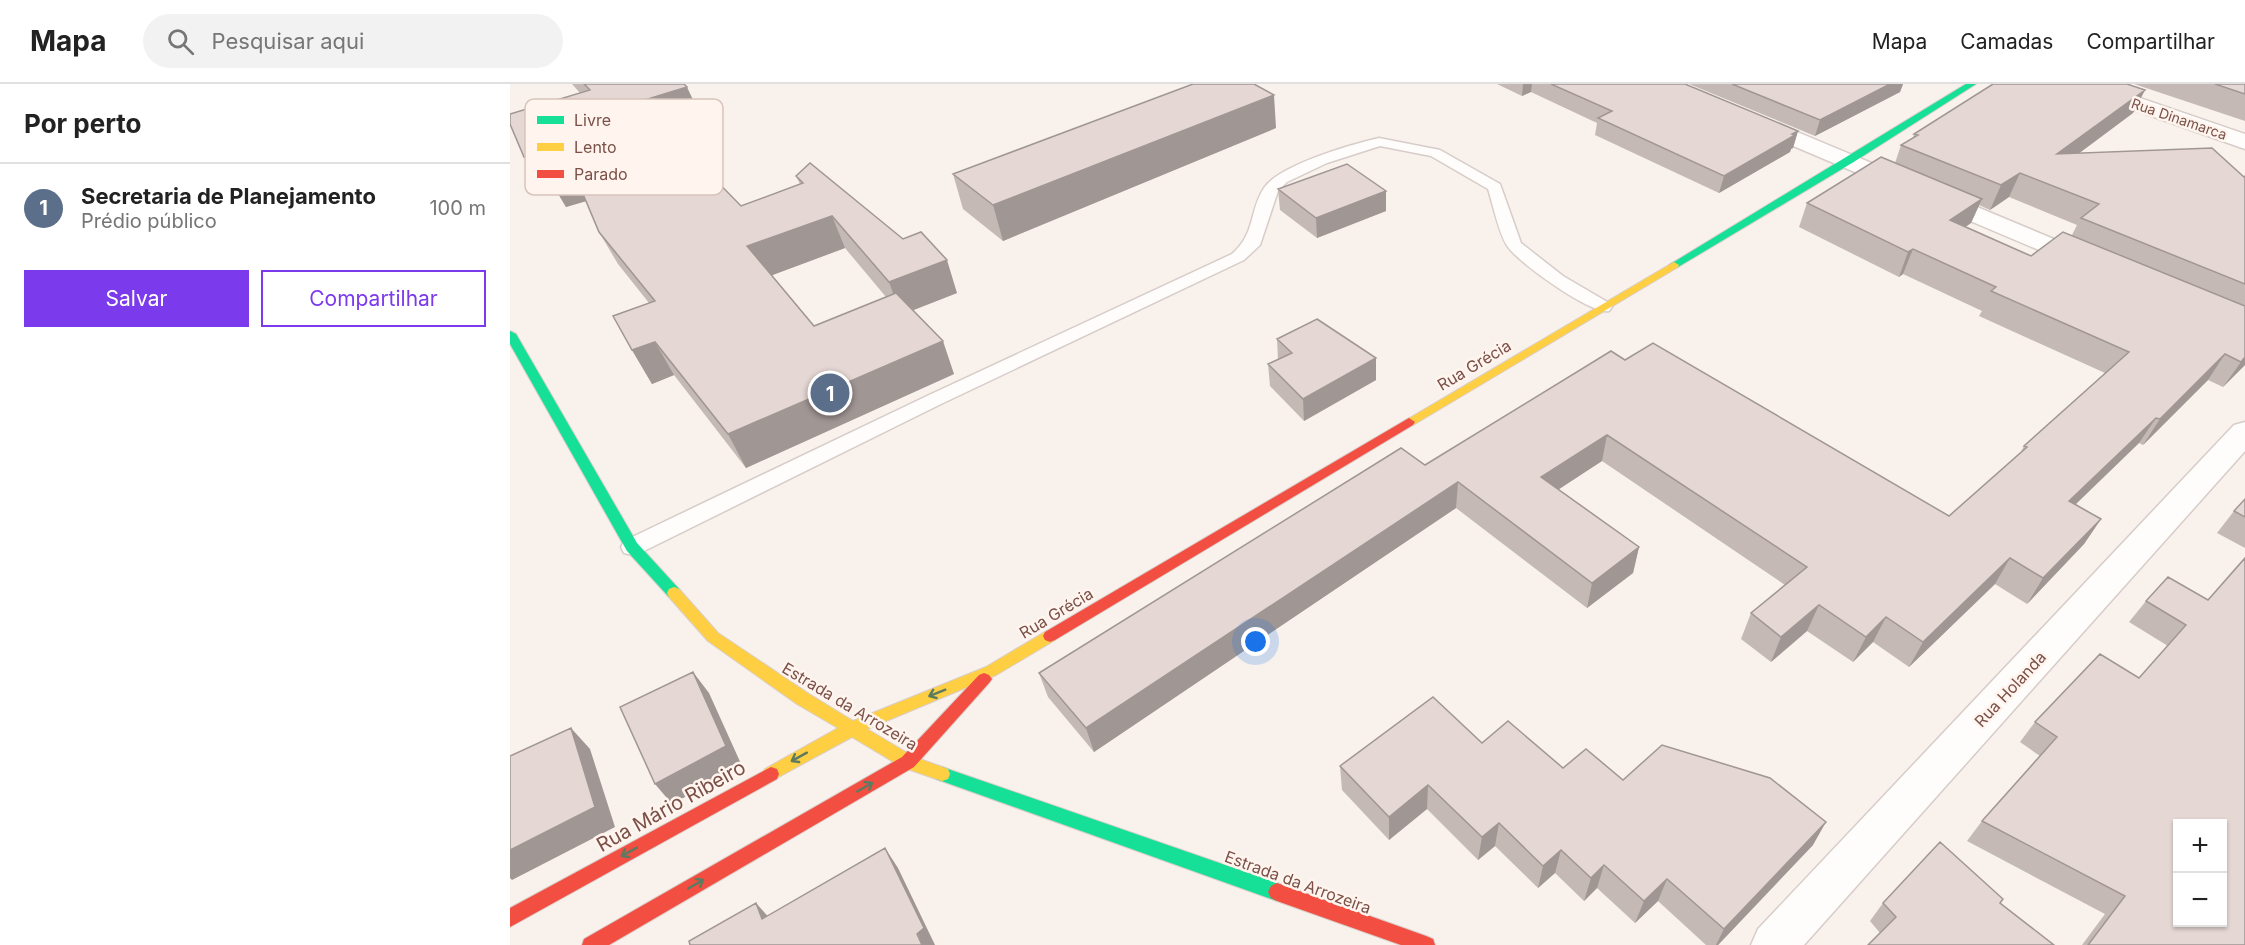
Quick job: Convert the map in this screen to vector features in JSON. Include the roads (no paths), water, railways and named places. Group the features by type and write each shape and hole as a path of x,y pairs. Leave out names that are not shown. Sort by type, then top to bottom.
{"main road":[{"name":"Rua Grécia","path":"850,729 991,671 1849,161 1972,84"},
{"name":"Estrada da Arrozeira","path":"510,334 632,547 713,637 803,699 908,762 1426,945"},
{"name":"Rua Grécia","path":"908,762 991,671"},
{"name":"Rua Mário Ribeiro","path":"510,918 850,729"},
{"path":"591,945 908,762"}],"street":[{"name":"Rua Dinamarca","path":"2079,84 2245,142"},
{"path":"1730,111 2113,272"},
{"name":"Rua Holanda","path":"1774,945 2245,432"}],"lane":[{"path":"632,547 934,400 1238,257 1252,245 1271,189 1282,179 1322,160 1379,142 1435,153 1495,187 1514,244 1557,280 1603,307"}],"place":[{"name":"Secretaria de Planejamento","path":"830,393"}]}
